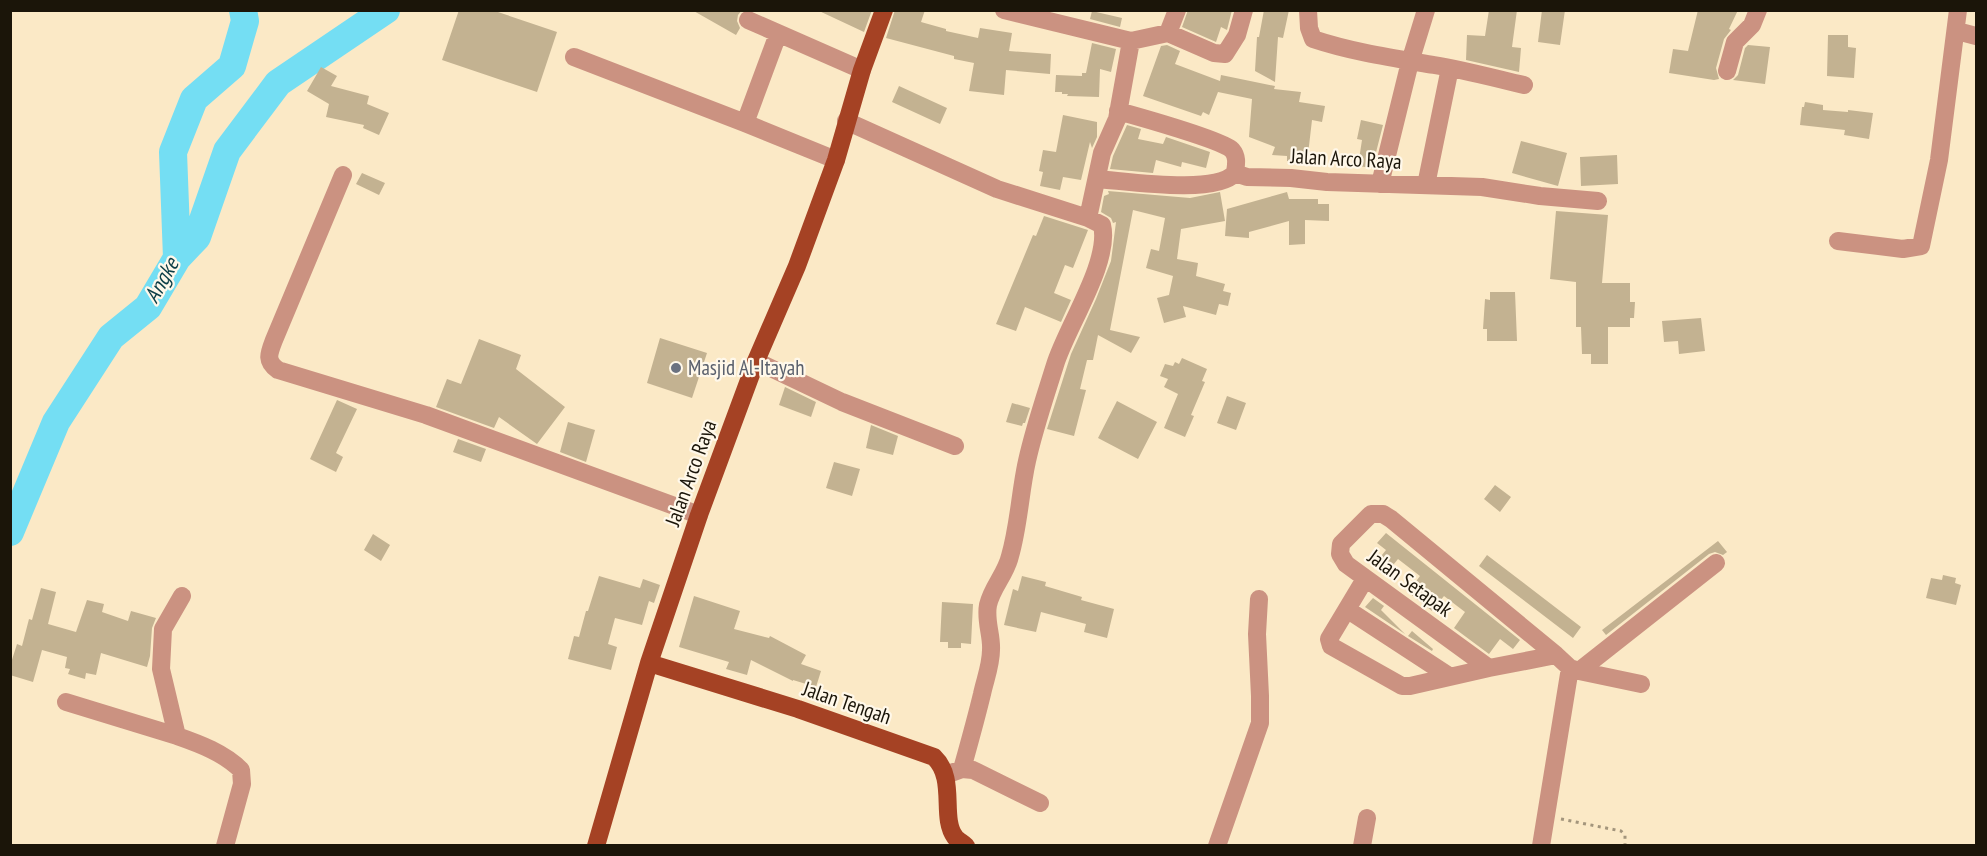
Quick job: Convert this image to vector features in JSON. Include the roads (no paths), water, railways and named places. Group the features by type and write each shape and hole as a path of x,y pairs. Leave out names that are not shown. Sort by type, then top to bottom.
{"main road":[{"name":"Jalan Arco Raya","path":"596,846 649,663 699,515 756,361 797,266 836,160 862,70 884,10"},
{"name":"Jalan Tengah","path":"649,663 798,709 934,757 954,772"},
{"path":"954,772 951,826 955,838 963,844"}],"street":[{"path":"1004,10 1131,41 1168,33 1214,53 1225,54 1236,35 1244,10"},
{"path":"1168,33 1177,10"},
{"path":"1308,10 1309,28 1313,39 1331,45 1524,85"},
{"path":"1380,184 1410,62 1426,10"},
{"path":"1727,71 1735,42 1752,25 1758,10"},
{"path":"1838,241 1903,249 1921,246 1939,160 1958,10"},
{"path":"748,20 862,70"},
{"path":"1957,30 1977,36"},
{"path":"745,123 778,34"},
{"path":"1088,218 1104,148 1117,119 1131,41"},
{"path":"574,57 836,160"},
{"path":"1426,185 1450,68"},
{"path":"1097,179 1209,185 1230,178 1235,172 1236,158 1230,149 1118,111"},
{"path":"846,121 997,189 1088,218 1102,225 1103,246 1083,305 1058,355 1027,460 1010,556 1004,574 992,592 987,608 987,625 992,649 988,671 954,772 973,770 1040,803"},
{"name":"Jalan Arco Raya","path":"1235,172 1247,177 1328,182 1482,187 1540,196 1598,201"},
{"path":"343,175 271,348 268,357 271,365 278,370 426,415 699,515"},
{"path":"756,361 842,402 955,446"},
{"name":"Jalan Setapak","path":"1489,668 1346,564 1340,554 1341,544 1371,514 1383,513 1568,665"},
{"path":"1540,846 1568,665 1716,563"},
{"path":"1365,579 1329,639 1331,646 1402,686 1489,668 1568,665 1641,684"},
{"path":"177,736 160,669 163,629 182,596"},
{"path":"1217,846 1260,723 1257,634 1259,599"},
{"path":"1348,609 1449,676"},
{"path":"66,702 201,744 233,761 241,770 242,784 225,846"},
{"path":"1362,846 1367,818"}],"waterway":[{"name":"Angke","path":"10,532 56,422 111,337 148,307 177,258 173,152 194,99 232,66 245,21 243,10"},
{"path":"177,258 197,237 227,151 278,83 386,10"}],"place":[{"name":"Masjid Al-Itayah","path":"676,368"}]}
